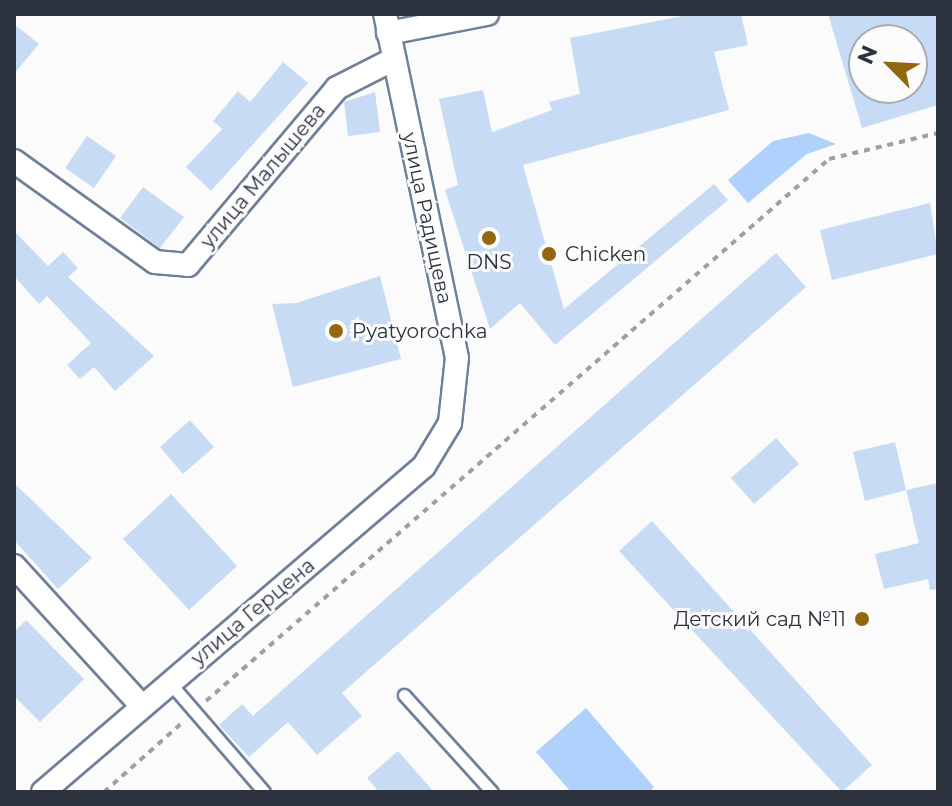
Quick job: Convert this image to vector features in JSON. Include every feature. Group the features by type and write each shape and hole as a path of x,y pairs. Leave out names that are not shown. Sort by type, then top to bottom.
{"street":[{"path":"387,23 487,14"},
{"name":"улица Радищева","path":"387,23 457,358 450,423"},
{"name":"улица Малышева","path":"14,161 155,262 188,265 337,88 394,59"},
{"name":"улица Герцена","path":"43,792 424,466 450,423"},
{"path":"14,566 142,706"}],"lane":[{"path":"170,683 264,792"},
{"path":"404,695 492,792"}],"path":[{"path":"104,792 829,159 938,133"}],"shaded area":[{"path":"809,133 836,144 807,154 748,203 728,180 773,141"},
{"path":"586,708 654,787 649,792 571,792 536,752"}],"building":[{"path":"693,14 741,14 748,45 714,52 729,110 523,165 564,309 714,184 728,200 555,345 520,303 490,329 445,190 458,185 439,99 483,90 492,132 552,110 549,102 580,94 570,38"},
{"path":"828,14 938,14 938,105 862,128 855,104 928,104 928,24 848,24 848,81"},
{"path":"14,24 39,44 14,74"},
{"path":"283,62 308,83 211,191 186,167 222,129 213,121 238,91 250,102"},
{"path":"375,92 380,132 348,136 344,102"},
{"path":"87,136 116,156 94,188 65,168"},
{"path":"143,187 184,217 160,248 120,218"},
{"path":"930,203 938,254 832,280 820,230"},
{"path":"14,231 48,266 63,252 78,268 68,277 154,356 115,391 94,367 80,379 67,365 91,343 47,296 39,304 14,276"},
{"path":"776,253 806,287 342,693 362,716 317,755 288,722 249,757 219,725 242,704 253,716"},
{"name":"Pyatyorochka","path":"380,276 401,359 293,387 272,304 296,303"},
{"path":"190,420 214,447 183,474 160,447"},
{"path":"776,438 799,464 754,504 731,478"},
{"path":"895,442 906,490 865,501 853,452"},
{"path":"14,483 92,558 58,589 14,540"},
{"path":"938,483 938,589 930,590 928,579 884,589 875,554 919,543 906,490"},
{"path":"171,494 237,566 189,610 123,539"},
{"path":"652,521 872,765 842,792 619,551"},
{"path":"26,620 84,679 40,722 14,696 14,632"},
{"path":"398,751 434,792 379,792 367,778"}],"place":[{"name":"DNS","path":"489,238"},
{"name":"Chicken","path":"549,254"},
{"name":"Pyatyorochka","path":"336,331"},
{"name":"Детский сад №11","path":"862,619"}]}
